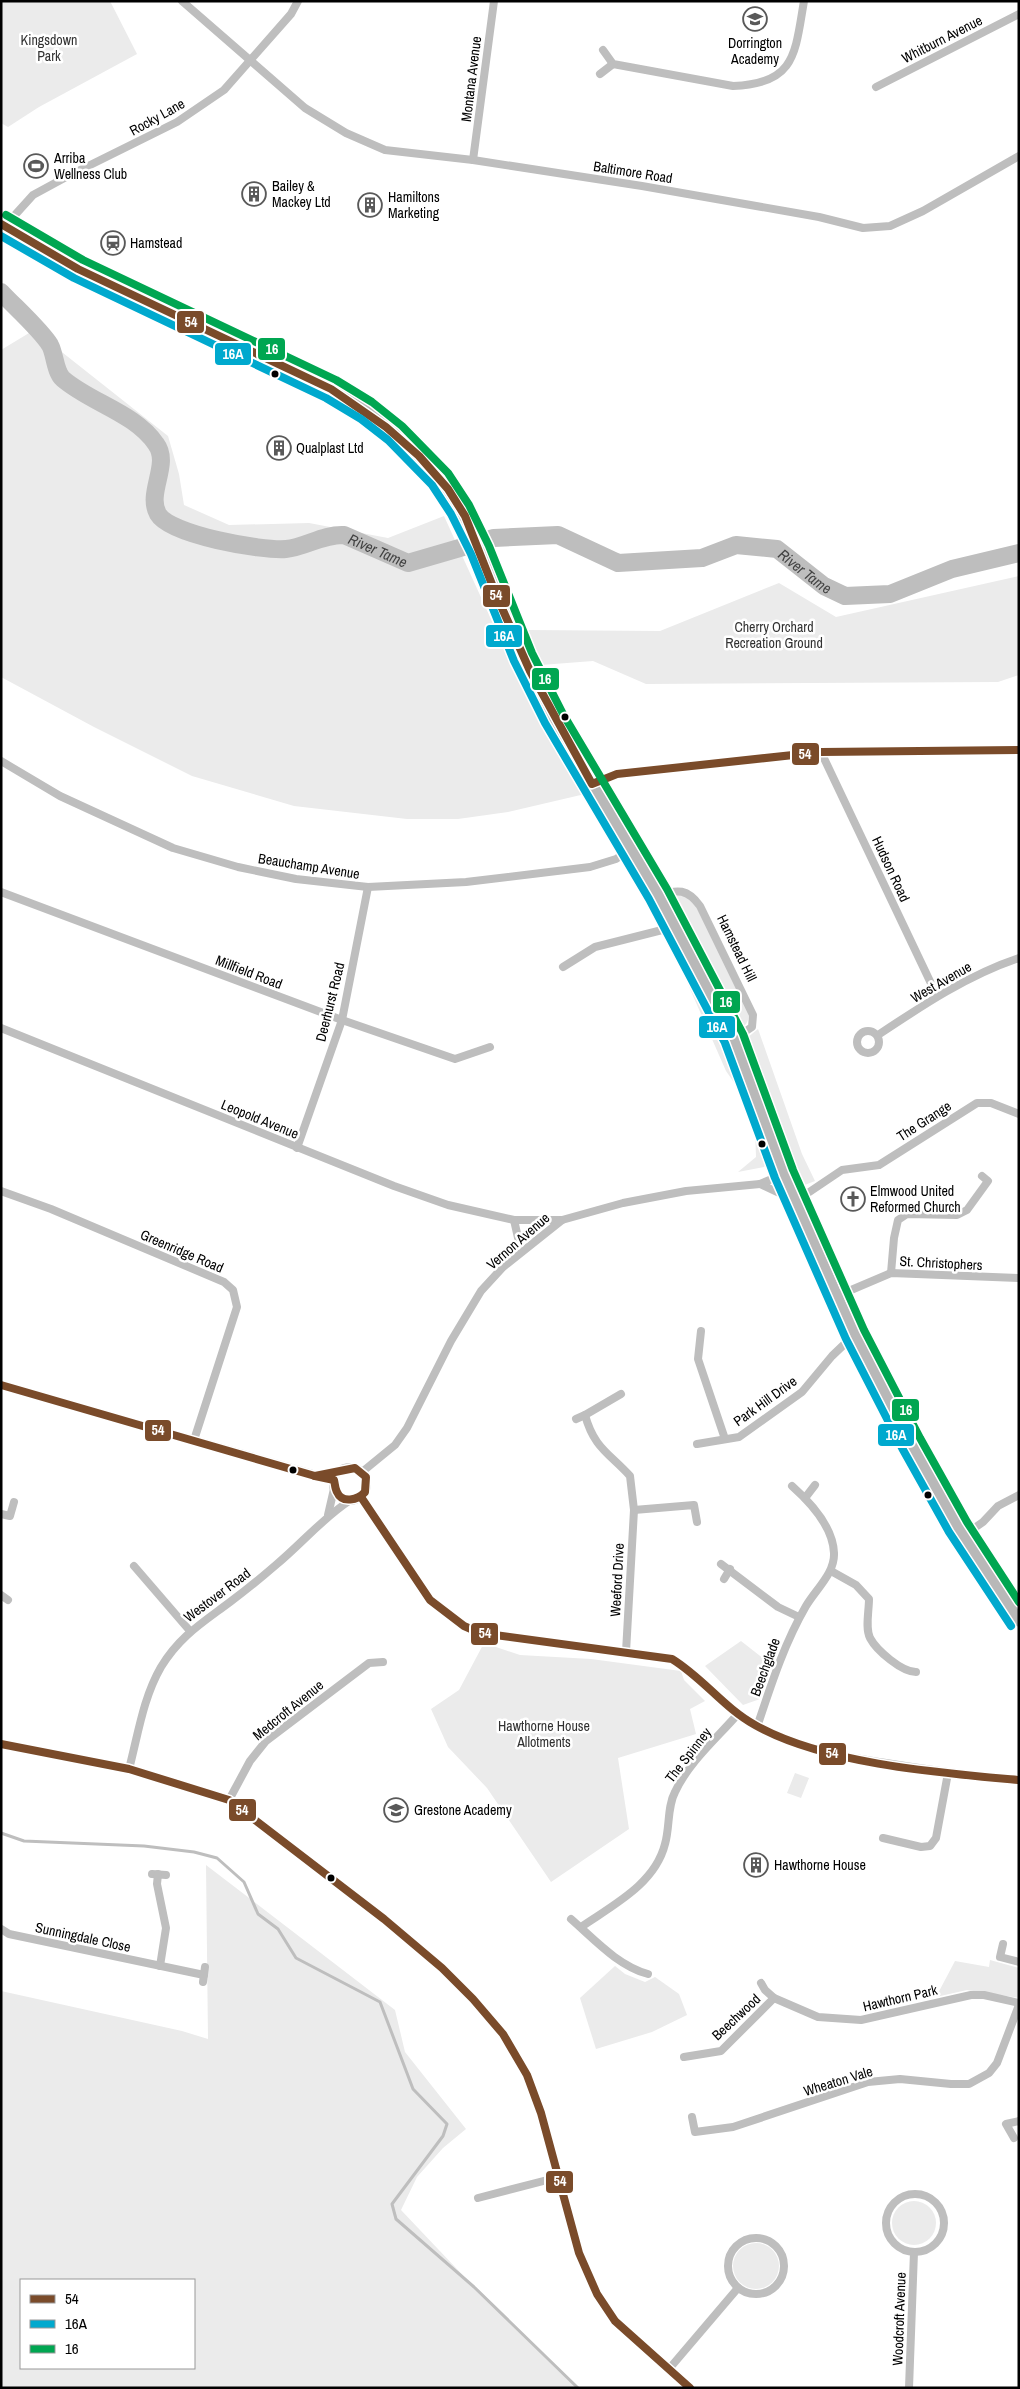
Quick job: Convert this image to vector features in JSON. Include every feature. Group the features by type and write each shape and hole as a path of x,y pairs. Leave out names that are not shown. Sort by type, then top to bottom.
{"main road":[{"path":"3,225 78,269 331,389 367,411 395,433 428,466 445,487 469,527 480,550 523,657 554,719 658,894 734,1039 784,1174 855,1334 911,1443 963,1536 1019,1621"}],"street":[{"name":"Baltimore Road","path":"182,1 305,108 346,134 385,150 473,160 642,186 819,217 863,228 890,226 923,211 1019,156"},
{"name":"Rocky Lane","path":"3,225 33,196 68,176 177,122 224,90 252,62 291,14 298,1"},
{"name":"Montana Avenue","path":"473,160 494,1"},
{"path":"603,50 613,64 733,86 753,86 769,80 782,72 790,62 796,49 804,1"},
{"name":"Whitburn Avenue","path":"876,87 1019,14"},
{"path":"600,74 613,64"},
{"path":"592,784 618,774 822,752 1019,750"},
{"name":"Hudson Road","path":"822,752 937,996"},
{"name":"Beauchamp Avenue","path":"1,761 60,796 173,848 238,867 296,879 368,887 466,882 590,867 616,860 631,849"},
{"name":"Deerhurst Road","path":"297,1148 342,1020 368,887"},
{"name":"Millfield Road","path":"1,892 342,1020 455,1059 490,1047"},
{"name":"Hamstead Hill","path":"658,894 682,892 692,896 700,906 753,1015 752,1027 734,1039"},
{"path":"563,967 595,947 674,927"},
{"name":"West Avenue","path":"878,1035 937,996 995,966 1019,958"},
{"name":"Leopold Avenue","path":"1,1028 297,1148 448,1205 514,1220 562,1220"},
{"name":"The Grange","path":"796,1201 842,1170 879,1164 977,1103 991,1103 1019,1114"},
{"name":"Vernon Avenue","path":"362,1472 395,1445 407,1428 451,1341 481,1291 521,1252 562,1220 623,1203 686,1191 760,1184 784,1174"},
{"path":"891,1273 894,1238 898,1220 907,1214 957,1215 967,1210 988,1181 982,1176"},
{"path":"760,1184 796,1201"},
{"name":"Greenridge Road","path":"1,1191 51,1209 188,1266 224,1282 233,1290 237,1308 194,1440"},
{"path":"514,1220 521,1252"},
{"name":"St. Christophers","path":"837,1296 891,1273 1019,1278"},
{"path":"701,1331 698,1359 725,1439"},
{"name":"Park Hill Drive","path":"697,1444 739,1437 802,1392 832,1356 855,1334"},
{"path":"1,1386 315,1476 334,1485 341,1498 349,1501 361,1497 367,1485 366,1477 362,1472 349,1467 340,1471 315,1476"},
{"path":"576,1419 620,1394"},
{"name":"Weeford Drive","path":"586,1415 589,1430 605,1454 630,1476 634,1510 626,1652"},
{"path":"328,1515 334,1485 340,1471"},
{"path":"805,1498 815,1485"},
{"path":"792,1486 805,1498 831,1537 834,1554 831,1571 856,1585 870,1599 868,1626 870,1638 899,1668 916,1672"},
{"path":"963,1536 983,1522 998,1506 1019,1495"},
{"path":"361,1497 430,1600 464,1626 480,1633 672,1659 686,1666 699,1676 737,1715 788,1740 837,1755 948,1773 1019,1780"},
{"name":"Westover Road","path":"129,1769 149,1692 161,1668 190,1631 231,1602 280,1562 328,1515 349,1501"},
{"path":"1,1514 10,1516 14,1502"},
{"path":"634,1510 694,1505 697,1522"},
{"path":"721,1564 778,1607 799,1617"},
{"path":"134,1566 190,1631"},
{"path":"724,1579 730,1569"},
{"name":"Beechglade","path":"757,1726 784,1648 799,1617 815,1591 831,1571"},
{"name":"Medcroft Avenue","path":"229,1800 250,1761 266,1741 369,1663 383,1662"},
{"name":"The Spinney","path":"581,1927 622,1900 654,1870 668,1835 674,1794 699,1757 737,1715"},
{"path":"1,1744 129,1769 229,1800 384,1919 442,1968 473,1999 503,2034 527,2075 541,2113 579,2252 597,2294 615,2321 690,2388"},
{"path":"883,1838 921,1848 930,1846 936,1838 948,1773"},
{"path":"159,1874 157,1884 166,1928 160,1966"},
{"path":"571,1919 622,1962 648,1974"},
{"name":"Sunningdale Close","path":"1,1929 9,1934 204,1975"},
{"path":"1003,1944 1000,1957 1019,1962"},
{"name":"Hawthorn Park","path":"762,1983 765,1990 774,1998 818,2017 861,2020 971,1995 1019,2004"},
{"name":"Beechwood","path":"684,2057 721,2051 774,1998"},
{"name":"Wheaton Vale","path":"692,2117 695,2132 733,2128 868,2082 900,2079 969,2084 989,2073 997,2063 1019,2004"},
{"path":"1014,2138 1006,2124 1019,2121"},
{"path":"478,2198 559,2177"},
{"path":"919,2195 938,2205 944,2226 934,2245 922,2251 914,2252 895,2244 890,2238 886,2225 889,2210 893,2205 905,2196 919,2195"},
{"path":"754,2238 761,2238 774,2244 779,2249 784,2262 783,2276 780,2283 775,2288 762,2294 748,2294 738,2288 731,2280 728,2267 731,2253 735,2247 747,2239 754,2238"},
{"name":"Woodcroft Avenue","path":"909,2388 914,2252"},
{"path":"669,2369 738,2288"}],"green space":[{"name":"Kingsdown Park","path":"1,1 110,1 137,54 39,107 8,127 1,123"},
{"path":"34,330 168,436 179,474 184,505 229,525 309,523 388,538 444,516 510,661 585,794 508,812 458,819 407,819 294,806 192,776 94,727 1,677 1,350"},
{"name":"Cherry Orchard Recreation Ground","path":"1019,576 1019,675 998,682 646,684 593,661 541,665 527,630 660,631 779,583 836,617"},
{"path":"684,894 693,900 749,1013 745,1025 734,1032 667,899 667,896"},
{"path":"669,941 678,945 706,996 731,1049 762,1131 770,1159 764,1167 738,1172 756,1157 755,1128 740,1091 726,1071"},
{"path":"758,1029 802,1154 815,1181 802,1186 796,1182 741,1047 742,1042"},
{"path":"741,1641 764,1659 774,1647 760,1699 743,1705 705,1666"},
{"name":"Hawthorne House Allotments","path":"484,1643 520,1655 591,1659 681,1671 684,1680 705,1701 690,1709 696,1734 618,1758 629,1829 551,1882 487,1788 448,1747 431,1709 459,1690"},
{"path":"795,1773 809,1778 801,1798 787,1793"},
{"path":"206,1865 395,2010 405,2052 466,2129 443,2148 417,2177 401,2210 474,2287 578,2388 1,2388 1,1991 182,2031 208,2039"},
{"path":"990,1960 1019,1968 1019,1998 967,1990 936,1997 955,1961 989,1967"},
{"path":"615,1966 625,1974 645,1982 655,1977 679,1994 687,2015 652,2032 596,2049 580,1998"},
{"path":"910,2201 918,2201 930,2207 936,2223 930,2239 918,2245 910,2245 898,2239 892,2227 892,2219 898,2207"},
{"path":"756,2243 769,2247 775,2253 779,2266 775,2279 769,2285 756,2289 743,2285 737,2279 733,2266 737,2253 743,2247"}],"waterway":[{"name":"River Tame","path":"1,292 46,339 52,349 58,372 63,379 86,395 137,424 156,444 161,460 155,497 155,506 158,514 166,522 197,535 238,544 274,549 293,548 329,536 344,535 408,563 494,538 558,535 618,563 702,558 736,545 777,549 824,586 845,596 890,594 952,569 1019,553"},
{"path":"1,1833 24,1841 144,1846 194,1852 217,1858 244,1882 258,1914 278,1929 296,1958 380,2002 413,2089 447,2124 443,2136 392,2204 396,2219 474,2287 578,2388"}],"transit line":[{"name":"16","path":"6,215 83,260 336,380 372,402 402,426 448,473 469,505 489,546 532,653 563,714 667,889 743,1034 793,1170 864,1330 920,1438 967,1522 1019,1602"},
{"name":"54","path":"1,224 78,269 331,389 386,427 419,456 448,489 465,516 497,597 530,671 592,784 617,774 821,752 1019,750"},
{"name":"16A","path":"1,236 74,278 326,398 361,419 388,440 432,485 451,514 471,554 514,661 545,723 649,899 725,1043 775,1178 846,1339 902,1448 949,1532 1011,1626"},
{"name":"54","path":"1,1385 315,1476"},
{"name":"54","path":"355,1468 366,1477 365,1492 350,1500 339,1496 334,1480 315,1476 355,1468"},
{"name":"54","path":"361,1497 430,1600 464,1626 480,1633 672,1659 694,1675 733,1710 755,1725 814,1749 883,1765 1019,1780"},
{"name":"54","path":"1,1744 129,1769 229,1800 384,1919 442,1968 473,1999 503,2034 527,2075 541,2113 579,2253 597,2294 615,2321 690,2388"}],"place":[{"name":"Dorrington Academy","path":"755,19"},
{"name":"Arriba Wellness Club","path":"36,166"},
{"name":"Bailey & Mackey Ltd","path":"254,194"},
{"name":"Hamiltons Marketing","path":"370,205"},
{"name":"Hamstead","path":"113,243"},
{"name":"Qualplast Ltd","path":"279,448"},
{"name":"Elmwood United Reformed Church","path":"853,1199"},
{"name":"Grestone Academy","path":"396,1810"},
{"name":"Hawthorne House","path":"756,1865"}]}
